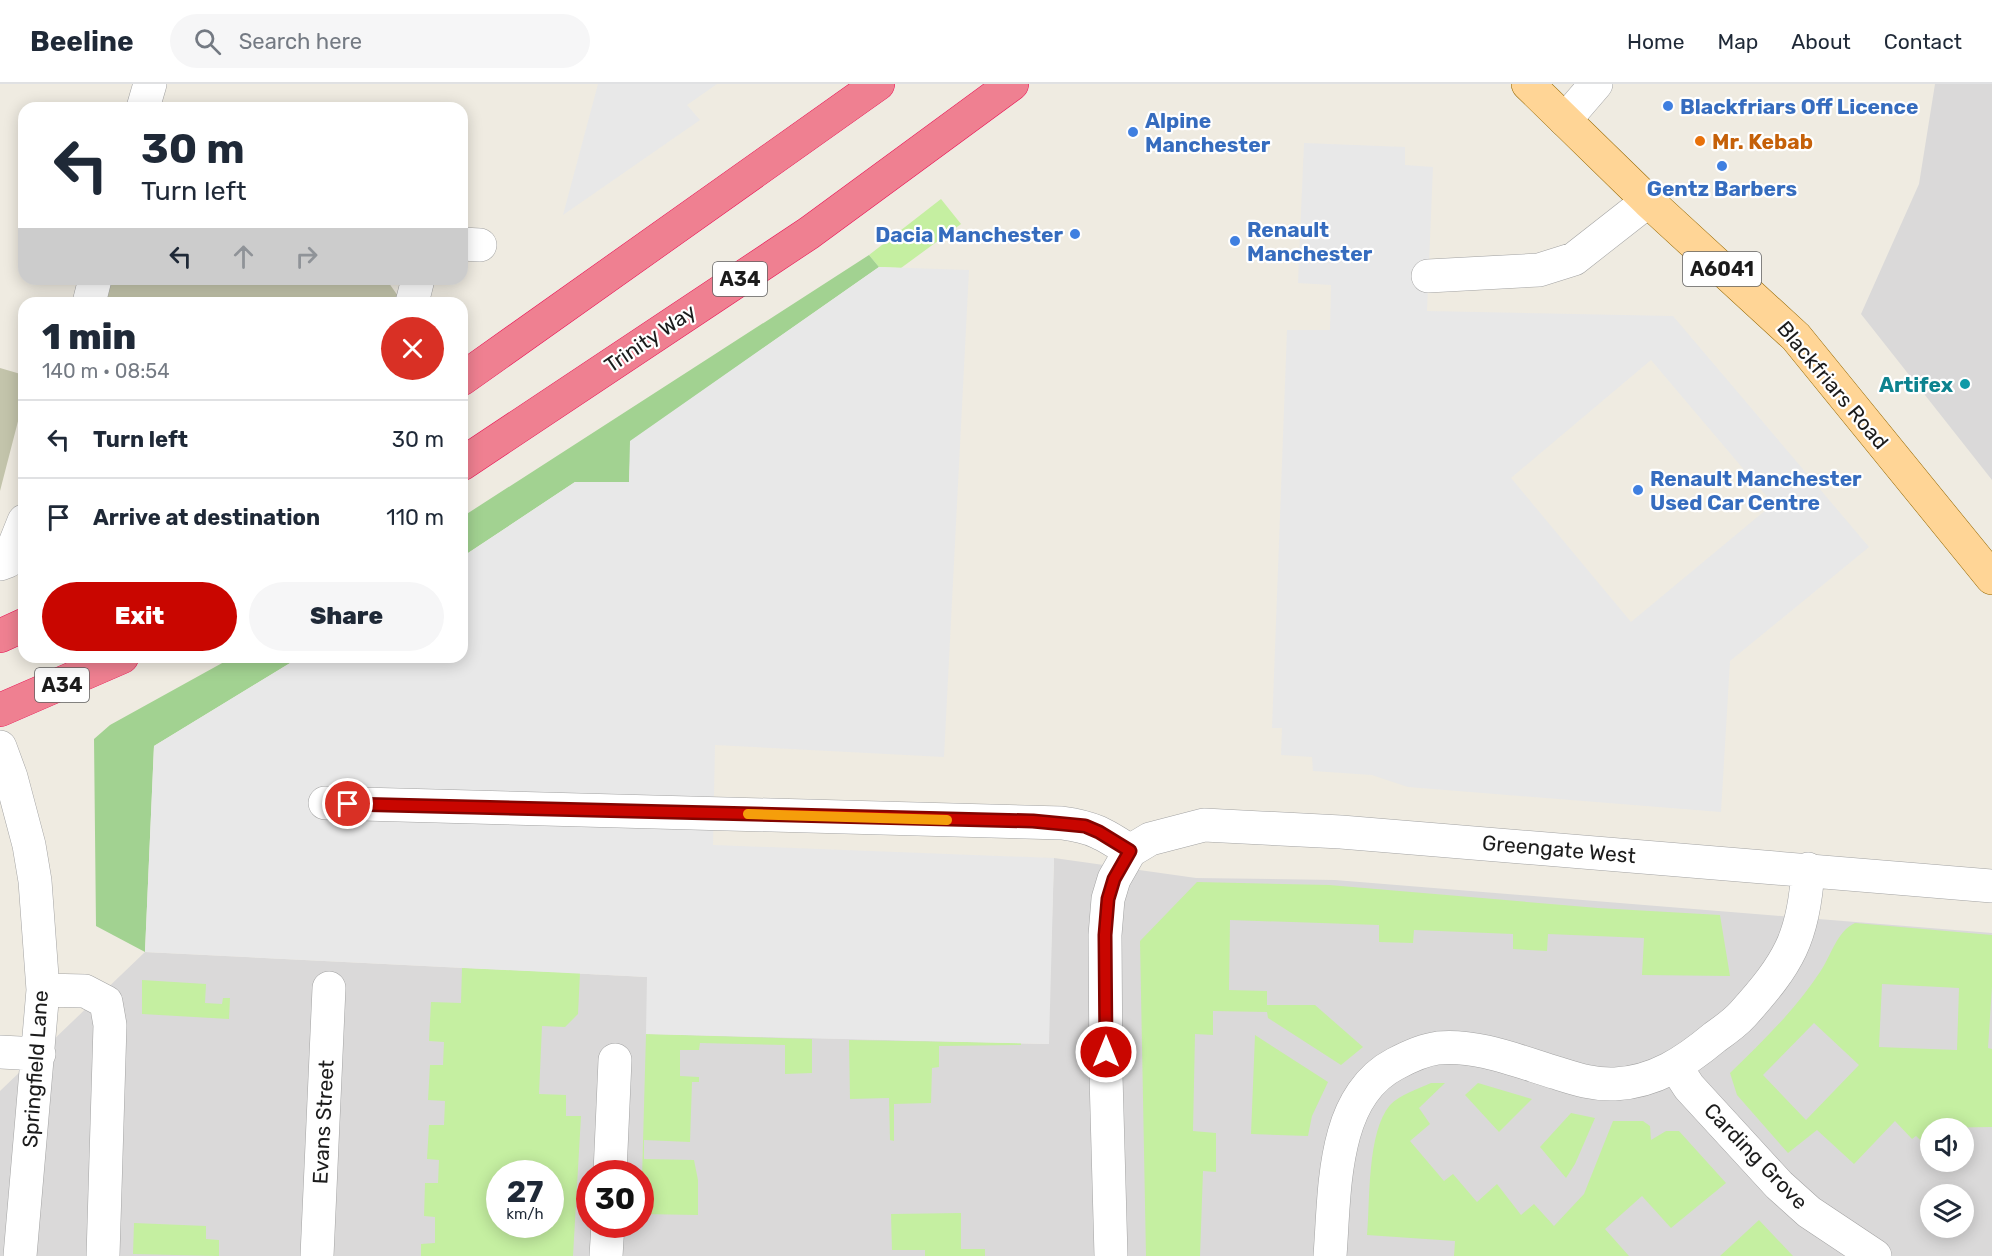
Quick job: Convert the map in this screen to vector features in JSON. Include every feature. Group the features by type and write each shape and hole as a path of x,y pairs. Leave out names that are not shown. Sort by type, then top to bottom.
{"highway":[{"path":"468,375 878,84"},
{"name":"Trinity Way","path":"468,460 809,233 1012,84"},
{"path":"0,636 18,628"},
{"name":"A34","path":"0,710 108,663"}],"main road":[{"name":"Blackfriars Road","path":"1528,84 1648,201 1796,337 1992,578"}],"street":[{"path":"145,102 150,84"},
{"path":"1565,120 1596,84"},
{"path":"1428,276 1539,270 1574,259 1648,201"},
{"path":"0,564 8,561 18,538"},
{"name":"Springfield Lane","path":"0,747 25,824 35,881 43,990 20,1256"},
{"path":"325,803 1062,823 1085,826 1099,832 1130,851 1114,879 1108,899 1105,935 1111,1256"},
{"name":"Greengate West","path":"1130,851 1150,839 1204,825 1341,832 1992,886"},
{"path":"1330,1256 1343,1135 1360,1095 1371,1080 1385,1069 1436,1048 1466,1049 1487,1053 1599,1084 1641,1080 1676,1067 1738,1019 1765,989 1790,953 1806,901 1808,870"},
{"name":"Evans Street","path":"317,1256 329,988"},
{"path":"43,990 85,991 106,1002 110,1025 103,1256"},
{"path":"0,1052 39,1054"},
{"path":"611,1160 615,1060"},
{"name":"Carding Grove","path":"1676,1067 1689,1087 1779,1185 1809,1212 1875,1256"},
{"path":"606,1256 607,1238"}],"shaded area":[{"path":"598,84 717,84 687,105 700,120 563,215"},
{"path":"1935,84 1992,84 1992,480 1861,314 1919,184"},
{"path":"1304,143 1405,147 1405,165 1433,167 1427,311 1673,316 1869,547 1730,661 1721,812 1408,787 1372,775 1313,771 1312,757 1281,755 1282,728 1272,728 1287,330 1330,330 1331,285 1298,283","holes":["1651,360 1773,504 1631,622 1511,478"]},
{"path":"879,267 969,270 944,757 715,745 713,845 1054,858 1049,1044 646,1034 647,977 145,952 154,746 290,663 468,663 468,553 575,482 629,482 630,441"},
{"path":"102,285 390,285 399,297 100,297"},
{"path":"0,368 18,373 18,421 0,491"},
{"path":"1054,858 1196,878 1335,880 1992,933 1992,1256 0,1256 0,1091 145,952 648,977 647,1034 1048,1044"}],"green space":[{"path":"941,199 961,224 901,268 879,267 869,255"},
{"path":"869,255 879,267 631,441 629,482 575,482 468,553 468,513"},
{"path":"222,663 290,663 154,746 145,952 96,926 94,739 110,725"},
{"path":"1197,882 1329,885 1598,908 1720,915 1730,976 1642,975 1644,938 1548,934 1547,951 1513,949 1513,934 1414,930 1413,943 1379,942 1379,925 1230,920 1229,990 1267,991 1267,1005 1315,1005 1363,1047 1341,1065 1268,1018 1267,1012 1213,1011 1213,1035 1195,1034 1193,1131 1216,1133 1216,1172 1203,1171 1200,1256 1146,1256 1140,941"},
{"path":"1855,923 1992,935 1992,986 1988,1048 1992,1049 1992,1127 1974,1127 1974,1118 1920,1118 1920,1140 1916,1136 1912,1139 1895,1121 1854,1164 1817,1130 1788,1153 1737,1095 1730,1073 1800,999 1820,972 1843,932","holes":["1882,984 1959,988 1957,1050 1879,1047","1814,1023 1859,1065 1806,1120 1763,1075"]},
{"path":"462,968 580,973 578,1014 565,1027 542,1026 539,1094 566,1095 566,1116 581,1116 578,1160 576,1160 573,1256 421,1256 421,1244 435,1243 435,1217 424,1216 425,1183 438,1183 439,1160 427,1159 429,1125 444,1125 445,1101 428,1100 430,1065 443,1065 444,1042 429,1041 431,1002 461,1003"},
{"path":"142,980 206,984 205,1003 222,1004 223,998 230,998 229,1019 142,1014"},
{"path":"646,1034 812,1039 812,1073 785,1074 785,1045 700,1043 699,1050 680,1050 680,1076 699,1077 699,1082 692,1082 690,1142 644,1140 644,1159 694,1160 698,1180 698,1215 654,1214 654,1160 642,1160"},
{"path":"1255,1035 1328,1082 1312,1116 1308,1136 1251,1134"},
{"path":"849,1040 1021,1043 1021,1045 939,1046 939,1067 932,1068 931,1103 894,1104 894,1141 890,1140 889,1098 850,1099"},
{"path":"1431,1083 1445,1083 1419,1108 1430,1124 1410,1141 1444,1181 1453,1174 1477,1202 1497,1184 1521,1215 1534,1204 1554,1226 1584,1194 1613,1121 1643,1121 1650,1126 1651,1140 1666,1131 1679,1131 1726,1183 1671,1228 1642,1196 1605,1229 1629,1256 1454,1256 1455,1241 1367,1235 1373,1149 1383,1117 1390,1105 1398,1098"},
{"path":"1478,1083 1532,1099 1499,1132 1465,1095"},
{"path":"1571,1113 1595,1118 1575,1164 1566,1178 1540,1147"},
{"path":"961,1213 961,1249 985,1249 985,1256 925,1256 925,1250 892,1250 891,1214"},
{"path":"1759,1220 1793,1256 1720,1256"},
{"path":"134,1223 206,1226 206,1239 219,1240 219,1256 133,1254"}],"slow traffic":[{"path":"748,814 947,820"}],"place":[{"name":"Blackfriars Off Licence","path":"1668,106"},
{"name":"Alpine Manchester","path":"1133,132"},
{"name":"Mr. Kebab","path":"1700,141"},
{"name":"Gentz Barbers","path":"1722,166"},
{"name":"Dacia Manchester","path":"1075,234"},
{"name":"Renault Manchester","path":"1235,241"},
{"name":"Artifex","path":"1965,384"},
{"name":"Renault Manchester Used Car Centre","path":"1638,490"}],"route":[{"path":"348,804 1033,821 1085,826 1130,851 1114,879 1108,899 1105,935 1106,1052"}]}
